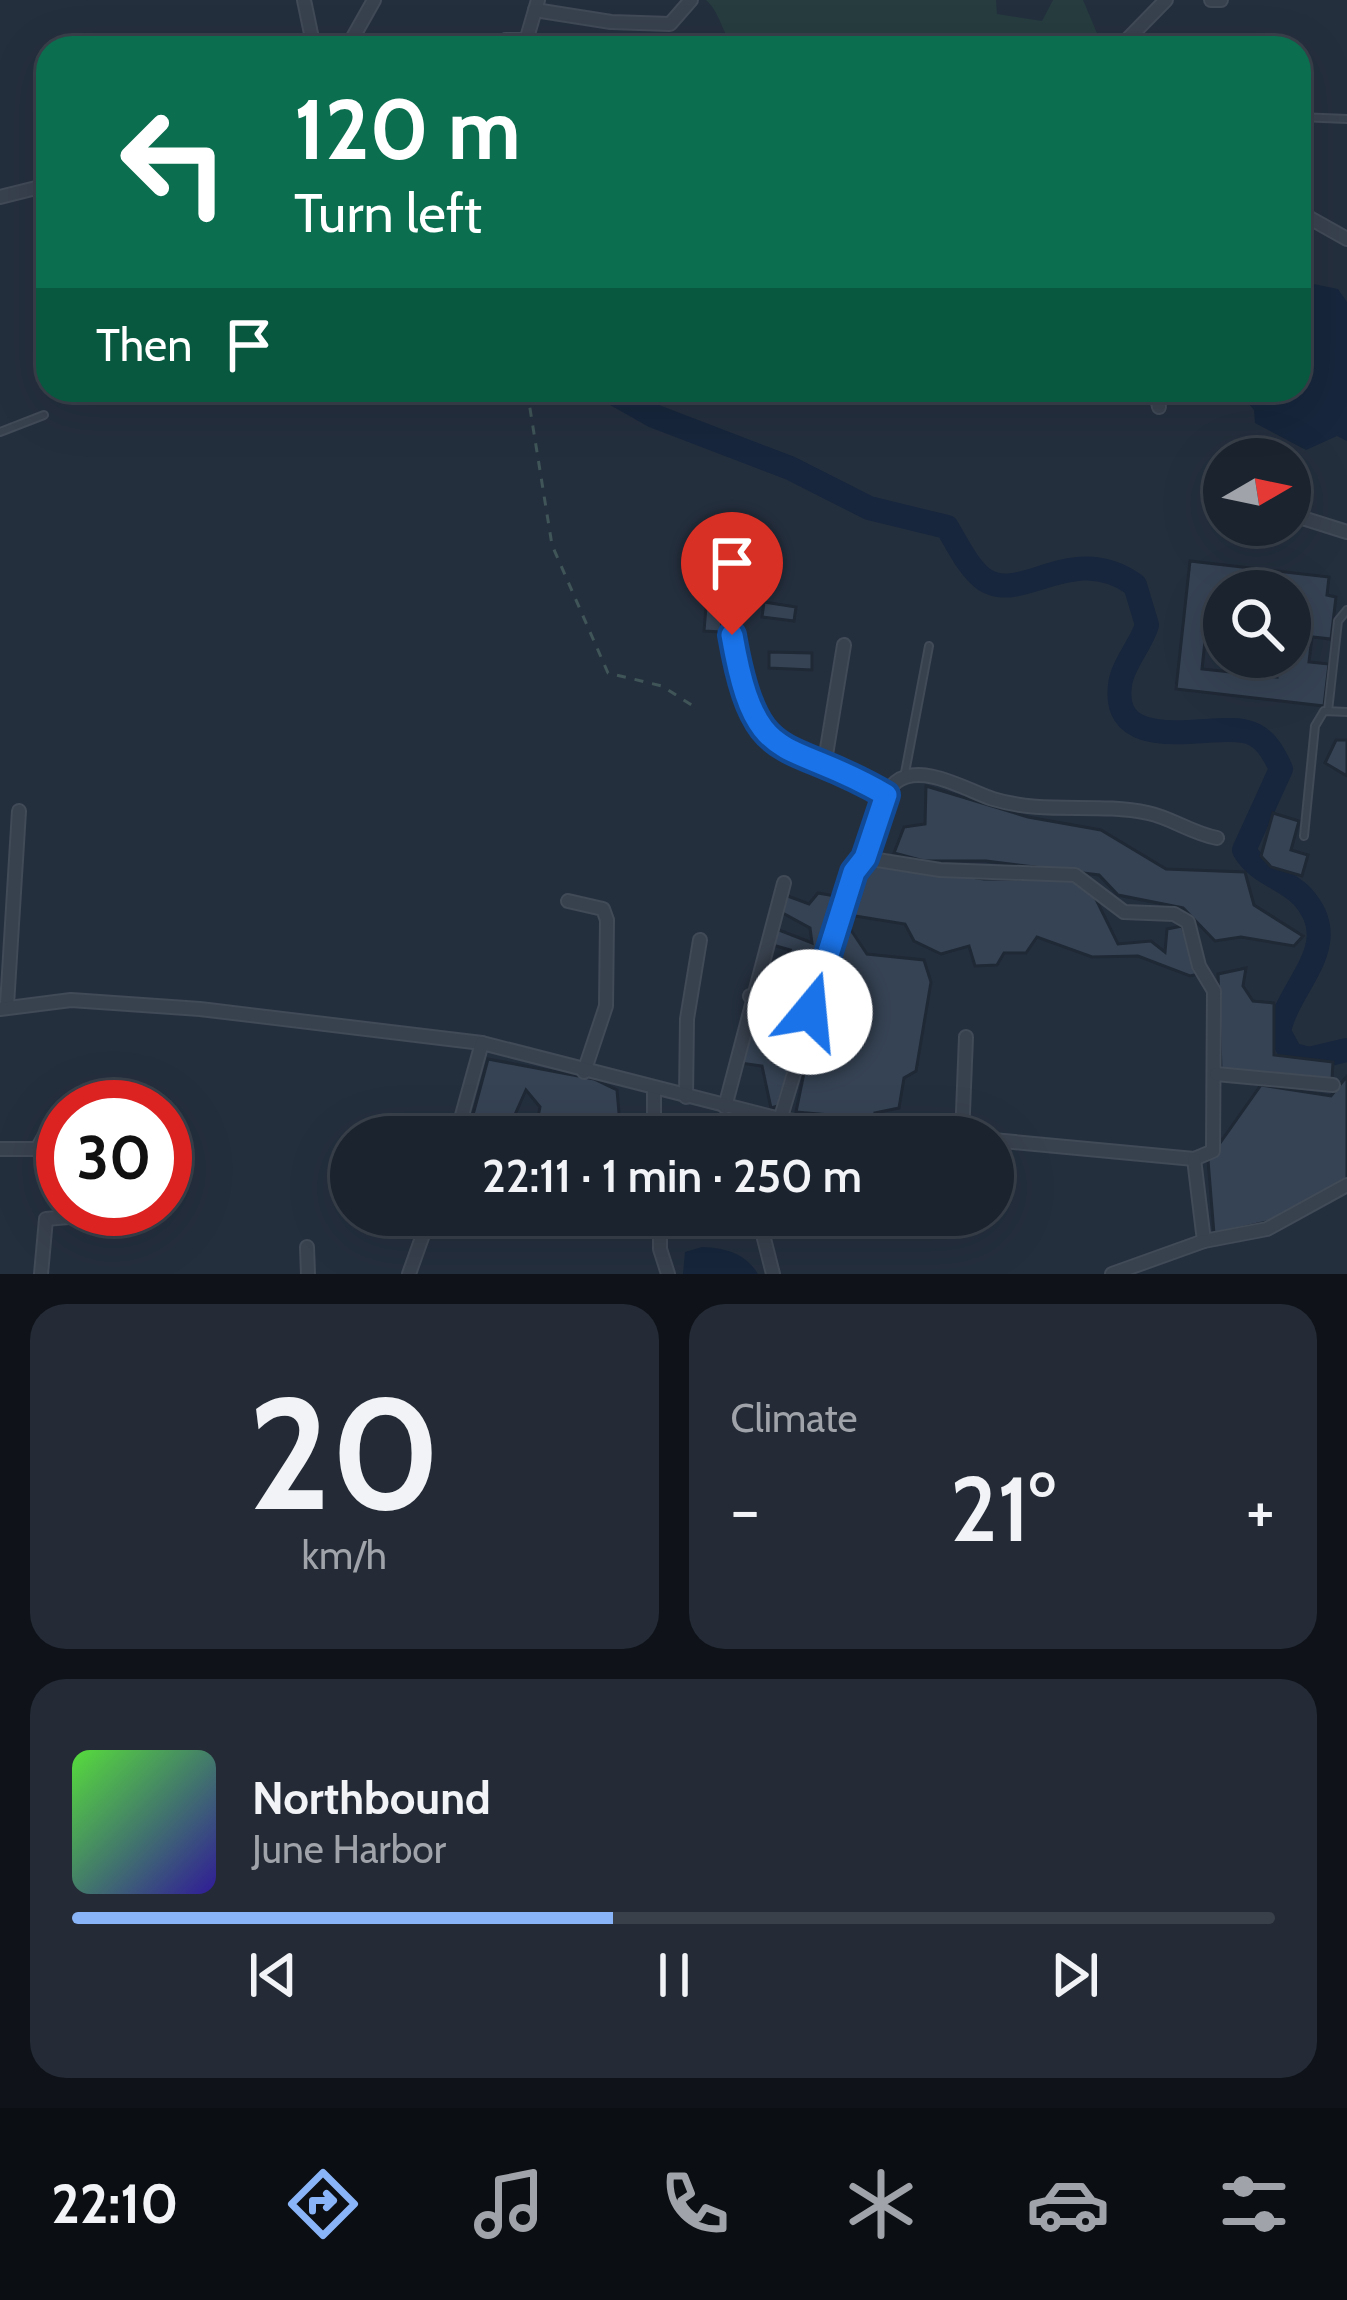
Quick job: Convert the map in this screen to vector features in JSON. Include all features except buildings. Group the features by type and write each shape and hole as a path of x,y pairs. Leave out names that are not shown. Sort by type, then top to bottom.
{"street":[{"path":"304,0 312,36"},
{"path":"353,36 374,0"},
{"path":"526,36 537,5 611,22 670,24 691,0"},
{"path":"1131,36 1166,0"},
{"path":"1211,0 1221,0"},
{"path":"0,196 36,188"},
{"path":"1311,219 1347,239"},
{"path":"1158,402 1159,407"},
{"path":"1311,521 1347,532"},
{"path":"732,635 753,718 785,749 886,795"},
{"path":"824,767 844,645"},
{"path":"785,1116 810,1012 854,872 865,858 886,795 904,778 943,780 1044,811 1096,805 1154,814 1190,833 1217,838"},
{"path":"19,811 4,1007 71,1000 200,1009 482,1043 766,1116"},
{"path":"865,858 940,870 1075,875 1124,912 1183,917 1214,991 1214,1150 1194,1159 1014,1142"},
{"path":"725,1107 750,996 784,883"},
{"path":"568,901 602,909 607,920 606,1006 584,1072"},
{"path":"686,1097 687,1019 700,940"},
{"path":"750,996 810,1012"},
{"path":"962,1116 966,1037"},
{"path":"462,1116 482,1043"},
{"path":"1216,1074 1333,1085"},
{"path":"654,1089 654,1116"},
{"path":"0,1149 36,1149"},
{"path":"1194,1159 1204,1241"},
{"path":"1112,1274 1204,1241 1268,1229 1347,1185"},
{"path":"41,1274 44,1236"},
{"path":"409,1274 423,1236"},
{"path":"660,1236 668,1274"},
{"path":"763,1236 773,1274"},
{"path":"307,1247 308,1274"}],"lane":[{"path":"1311,117 1347,118"},
{"path":"0,432 44,416"},
{"path":"1304,836 1310,745 1315,725 1328,711 1338,621 1347,610"},
{"path":"904,778 929,646"},
{"path":"1328,711 1347,712"}],"path":[{"path":"529,402 552,545 608,673 662,686 693,706"}],"green space":[{"path":"706,0 996,0 997,14 1042,21 1053,0 1083,0 1097,33 727,36"}],"water":[{"path":"1311,283 1338,289 1347,302 1347,441 1337,436 1311,448 1311,438 1283,438 1255,423 1247,402 1311,402"},
{"path":"702,1247 734,1253 758,1274 683,1274 685,1252"}],"waterway":[{"path":"629,402 790,468 869,508 947,527 985,580 1016,585 1091,569 1135,585 1147,625 1121,678 1121,707 1131,721 1146,729 1243,731 1271,750 1281,769 1244,850 1256,865 1302,896 1319,931 1311,964 1279,1032 1291,1054 1309,1059 1347,1050"}],"route":[{"path":"732,635 743,693 764,732 801,759 860,780 886,795 865,858 854,872 810,1012"}]}
